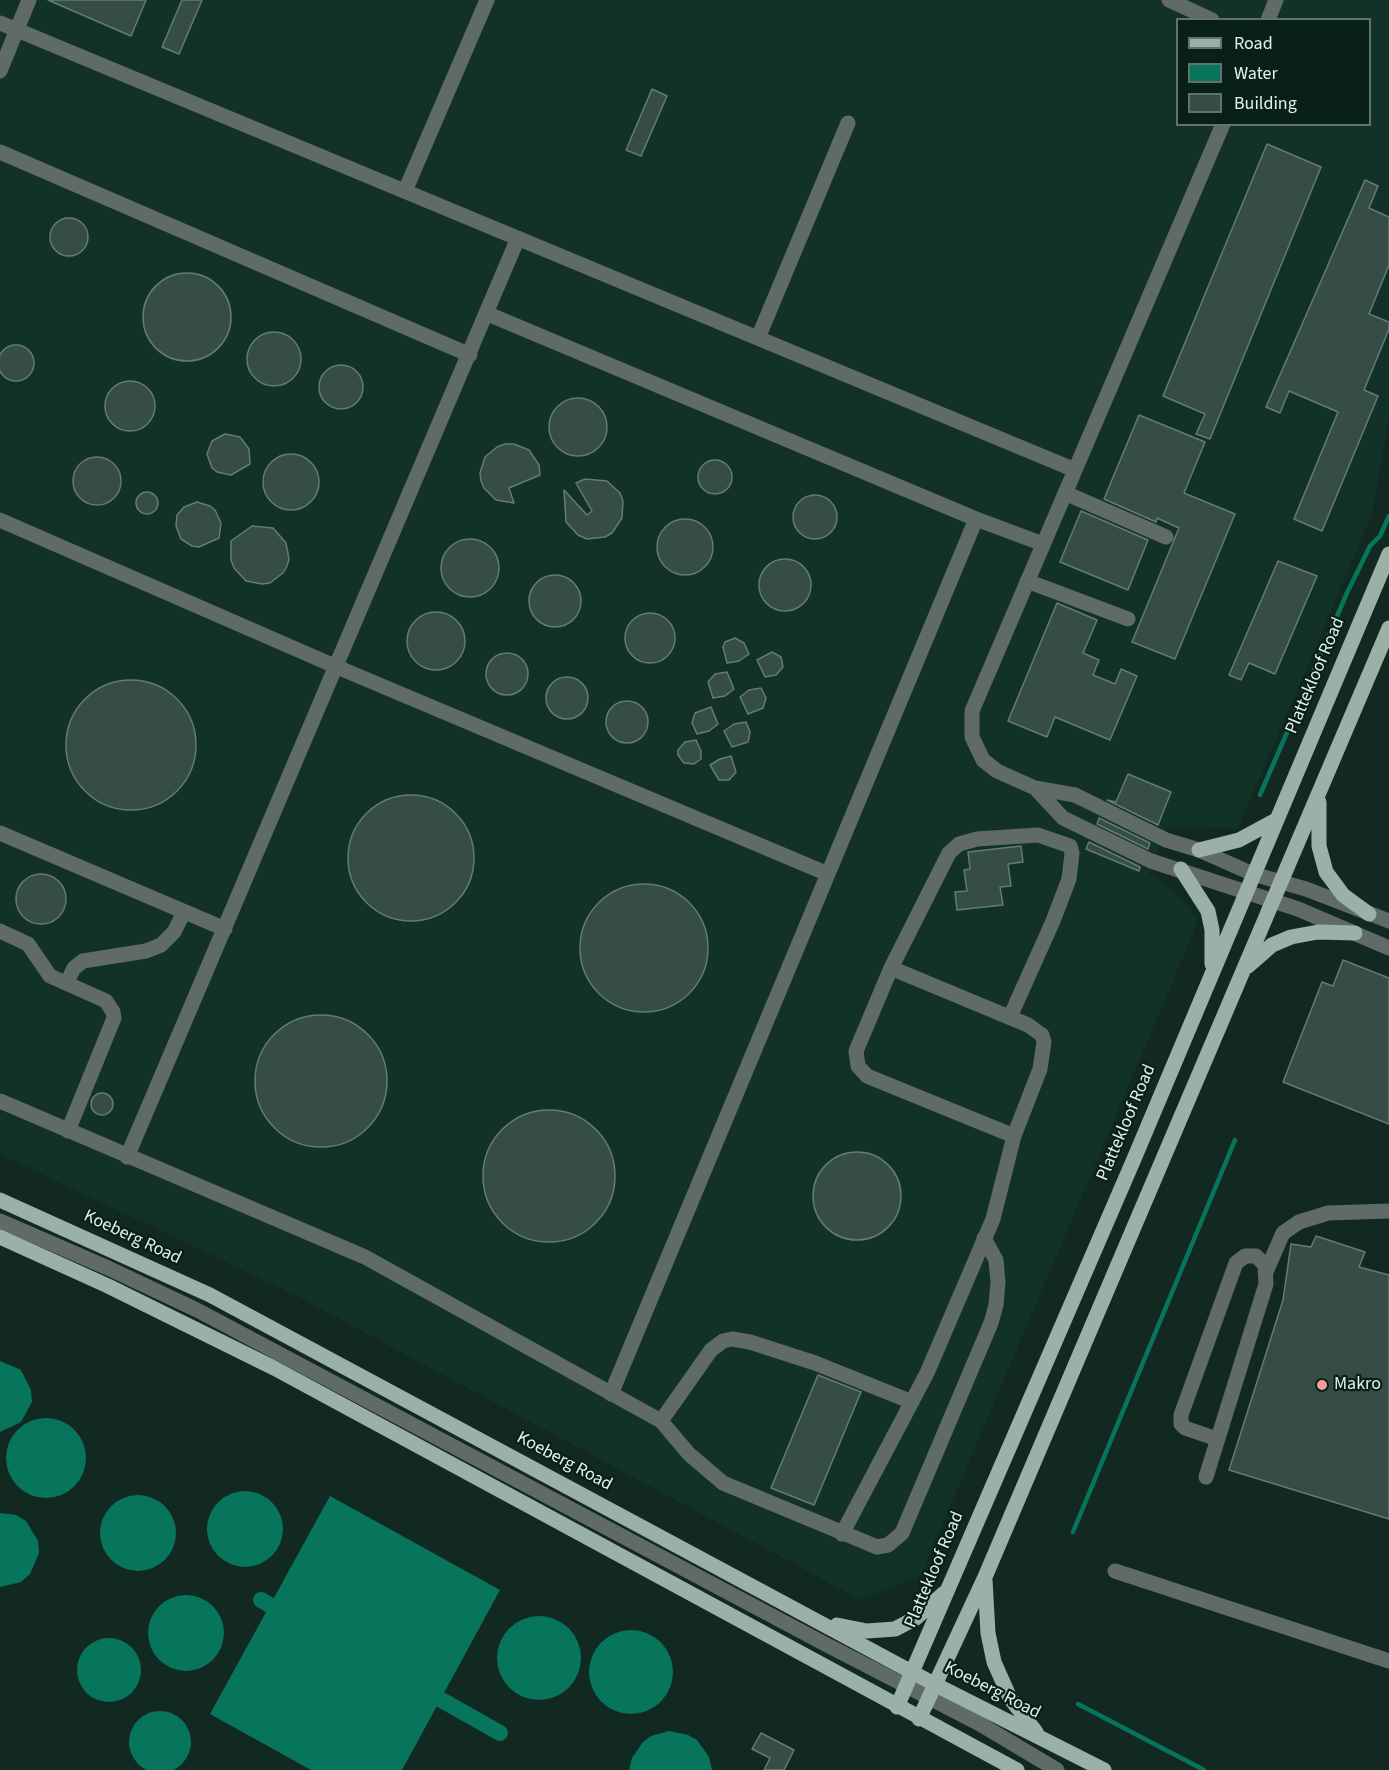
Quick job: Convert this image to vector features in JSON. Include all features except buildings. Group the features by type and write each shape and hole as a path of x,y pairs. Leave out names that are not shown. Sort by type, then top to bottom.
{"main road":[{"name":"Plattekloof Road","path":"897,1707 1211,976 1389,554"},
{"path":"919,1719 985,1577 1389,628"},
{"path":"1320,790 1318,831 1326,872 1343,895 1369,914"},
{"path":"1199,850 1239,840 1277,819"},
{"path":"1181,869 1208,911 1213,942 1211,976"},
{"path":"1241,973 1263,951 1285,939 1311,933 1355,933"},
{"name":"Koeberg Road","path":"0,1200 210,1295 813,1617 910,1680 1042,1739 1104,1770"},
{"path":"0,1237 108,1286 265,1363 1017,1770"},
{"path":"985,1577 988,1632 994,1662 1010,1698 1042,1739"},
{"path":"813,1617 867,1631 895,1629 916,1618 950,1587"}],"street":[{"path":"0,71 29,0"},
{"path":"405,191 487,0"},
{"path":"1169,0 1208,18"},
{"path":"1269,18 1276,0"},
{"path":"0,23 1074,470"},
{"path":"758,338 848,123"},
{"path":"1222,126 972,711 970,724 972,736 983,760 997,771 1035,788 1075,795 1166,840 1199,850 1253,874 1280,881 1389,921"},
{"path":"0,152 470,355"},
{"path":"127,1157 488,314 518,238"},
{"path":"488,314 976,519 1043,544"},
{"path":"1065,493 1166,537"},
{"path":"611,1394 976,519"},
{"path":"0,520 337,667 828,874"},
{"path":"1027,581 1128,619"},
{"path":"1035,788 1063,818 1151,861 1181,869 1272,901 1389,948"},
{"path":"1055,840 1075,795"},
{"path":"0,833 225,929"},
{"path":"1010,1017 1069,879 1072,849 1066,843 1026,834 977,839 964,842 954,849 936,877 891,968 856,1052 856,1060 861,1071 880,1082 1014,1136"},
{"path":"67,982 74,968 83,961 146,951 161,945 174,932 184,912"},
{"path":"0,931 28,944 45,971 106,1001 114,1018 68,1131"},
{"path":"842,1534 941,1343 998,1205 1014,1136 1040,1069 1044,1042 1036,1029 891,968"},
{"path":"0,1101 365,1257 662,1421 689,1454 723,1483 877,1547 888,1545 902,1533 996,1305 998,1282 996,1260 984,1238"},
{"path":"1266,1272 1283,1233 1299,1222 1328,1213 1389,1211"},
{"path":"0,1221 197,1310 910,1680"},
{"path":"1206,1477 1266,1284 1266,1272 1261,1259 1256,1256 1245,1256 1236,1263 1181,1415 1181,1424 1185,1428 1217,1439"},
{"path":"662,1421 711,1350 723,1341 732,1339 750,1342 815,1363 912,1402"},
{"path":"1116,1571 1389,1661"},
{"path":"932,1691 980,1724 1056,1770"}],"shaded area":[{"path":"0,0 1389,0 1389,415 1372,514 1238,828 1168,827 1149,874 1161,880 1189,907 1198,922 921,1575 861,1600 301,1298 0,1154"}],"water":[{"path":"0,1361 21,1370 31,1390 32,1402 21,1422 0,1432"},
{"path":"46,1418 61,1421 74,1430 83,1443 86,1458 83,1473 74,1486 61,1495 46,1498 31,1495 18,1486 9,1473 6,1458 9,1443 18,1430 31,1421"},
{"path":"245,1491 260,1494 272,1502 280,1514 283,1529 280,1544 272,1556 260,1564 245,1567 230,1564 218,1556 210,1544 207,1529 210,1514 218,1502 230,1494"},
{"path":"138,1495 153,1498 165,1506 173,1518 176,1533 173,1548 165,1560 153,1568 138,1571 123,1568 111,1560 103,1548 100,1533 103,1518 111,1506 123,1498"},
{"path":"330,1496 500,1590 402,1770 311,1770 210,1714"},
{"path":"0,1513 16,1515 26,1521 38,1541 39,1553 30,1574 21,1582 0,1587"},
{"path":"186,1595 201,1598 213,1606 221,1618 224,1633 221,1648 213,1660 201,1668 186,1671 171,1668 159,1660 151,1648 148,1633 151,1618 159,1606 171,1598"},
{"path":"539,1616 562,1623 574,1635 581,1658 574,1681 562,1693 539,1700 516,1693 504,1681 497,1658 504,1635 516,1623"},
{"path":"631,1630 654,1637 666,1649 673,1672 666,1695 654,1707 631,1714 608,1707 596,1695 589,1672 596,1649 608,1637"},
{"path":"109,1638 127,1644 135,1652 141,1670 135,1688 127,1696 109,1702 91,1696 83,1688 77,1670 83,1652 91,1644"},
{"path":"160,1711 172,1713 186,1725 190,1736 189,1754 182,1764 172,1771 148,1771 138,1764 131,1754 129,1742 131,1730 138,1720 148,1713"},
{"path":"669,1731 688,1735 697,1740 709,1757 712,1770 629,1770 632,1758 643,1742 651,1736"}],"waterway":[{"path":"1260,795 1347,593 1370,546 1380,536 1389,516"},
{"path":"1073,1532 1235,1140"},
{"path":"261,1600 289,1616"},
{"path":"422,1689 500,1733"},
{"path":"1078,1704 1204,1770"}],"place":[{"name":"Makro","path":"1322,1385"}]}
